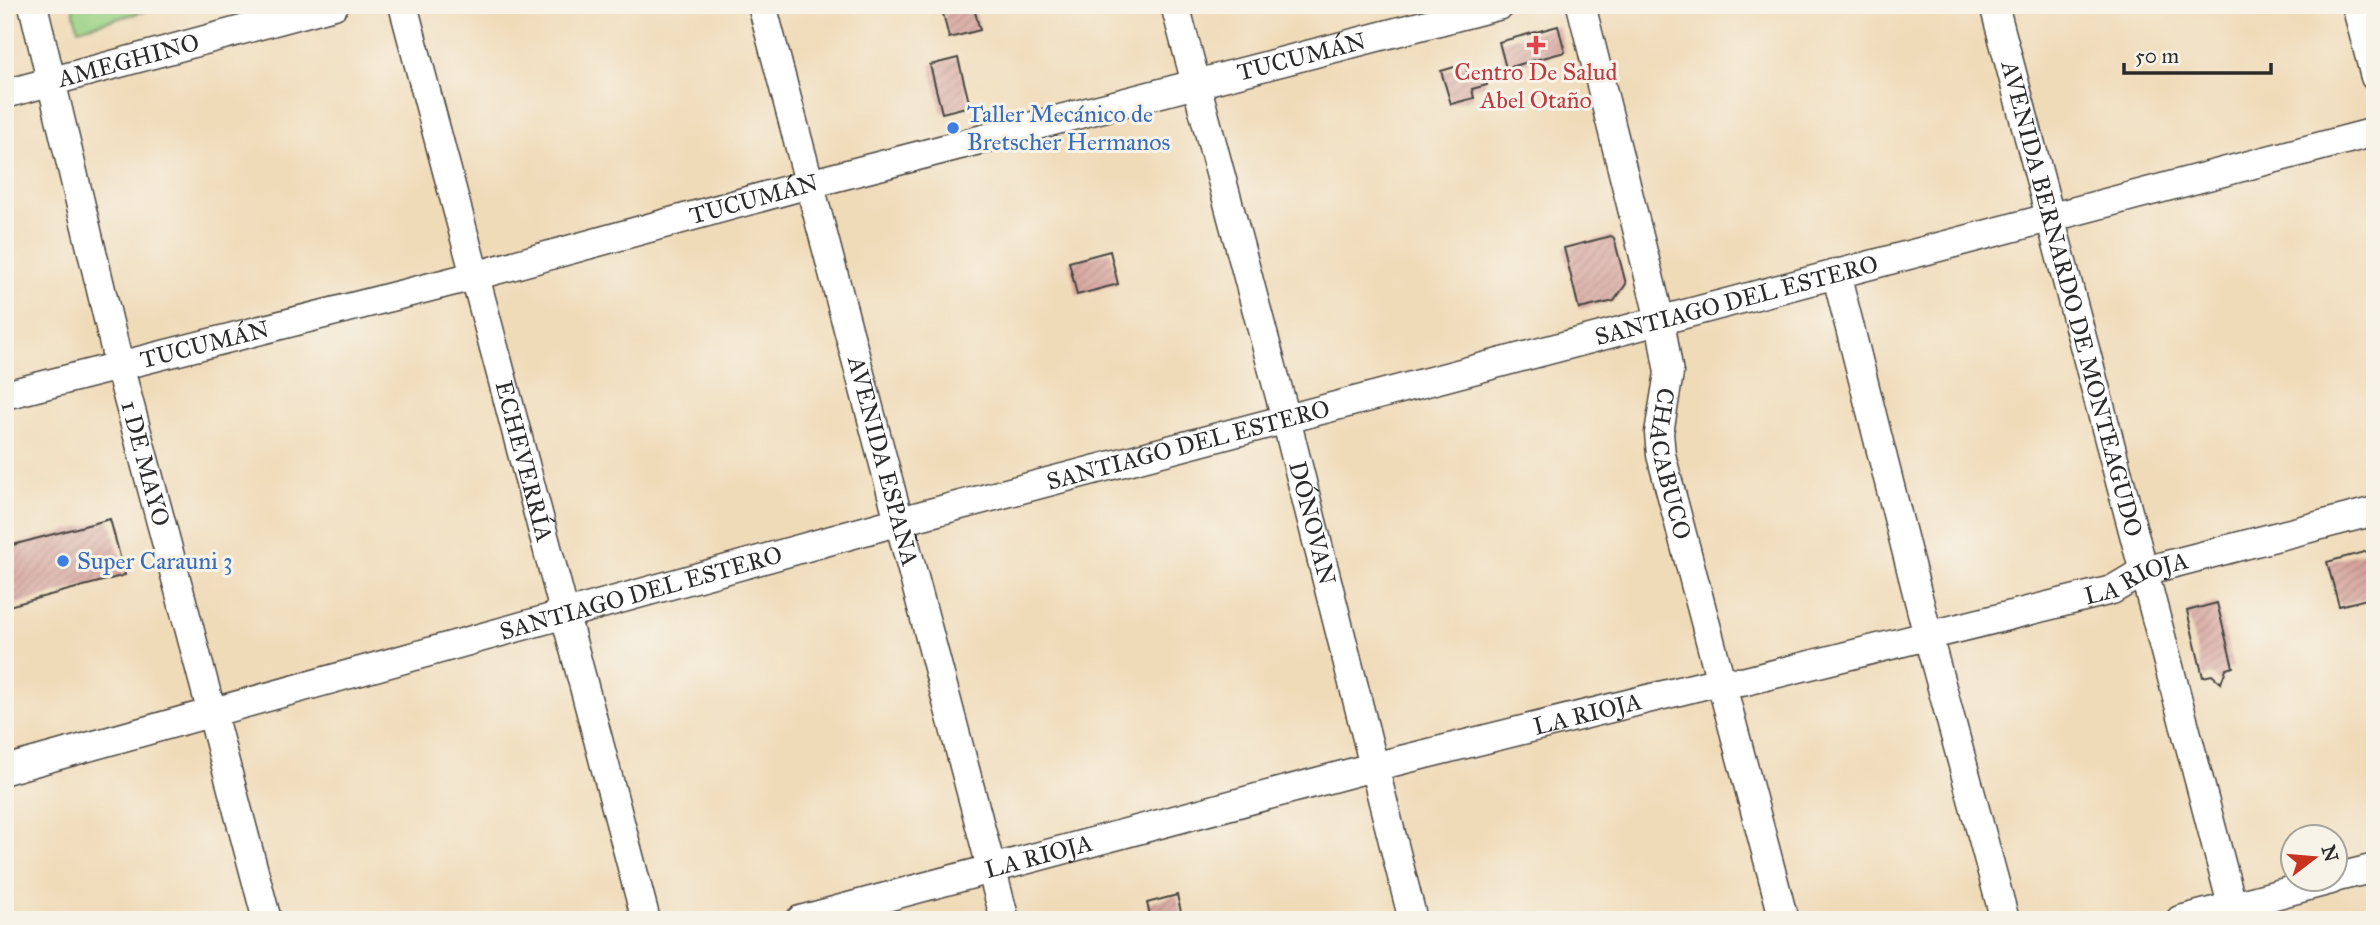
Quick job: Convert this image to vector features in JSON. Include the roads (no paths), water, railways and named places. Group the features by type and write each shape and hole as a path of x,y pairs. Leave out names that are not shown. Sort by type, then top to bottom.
{"street":[{"name":"1 DE MAYO","path":"33,5 119,365 267,920"},
{"name":"AMEGHINO","path":"5,94 334,5"},
{"name":"ECHEVERRÍA","path":"403,5 646,920"},
{"name":"AVENIDA ESPAÑA","path":"762,5 1005,920"},
{"name":"DÓNOVAN","path":"1175,5 1286,419 1413,920"},
{"name":"TUCUMÁN","path":"5,395 474,276 809,184 1501,5"},
{"name":"CHACABUCO","path":"1581,5 1660,320 1670,373 1659,433 1661,455 1784,920"},
{"name":"AVENIDA BERNARDO DE MONTEAGUDO","path":"1994,5 2234,913"},
{"path":"2356,5 2375,77"},
{"name":"SANTIAGO DEL ESTERO","path":"5,770 900,521 2375,132"},
{"path":"1836,273 1928,636 2005,920"},
{"name":"LA RIOJA","path":"800,920 1373,767 1720,681 1742,681 2112,590 2144,571 2375,511"},
{"path":"2348,875 2375,868"},
{"path":"2180,920 2234,913 2289,894"}],"place":[{"name":"Centro De Salud Abel Otaño","path":"1536,45"},
{"name":"Taller Mecánico de Bretscher Hermanos","path":"953,128"},
{"name":"Super Carauni 3","path":"63,561"}]}
